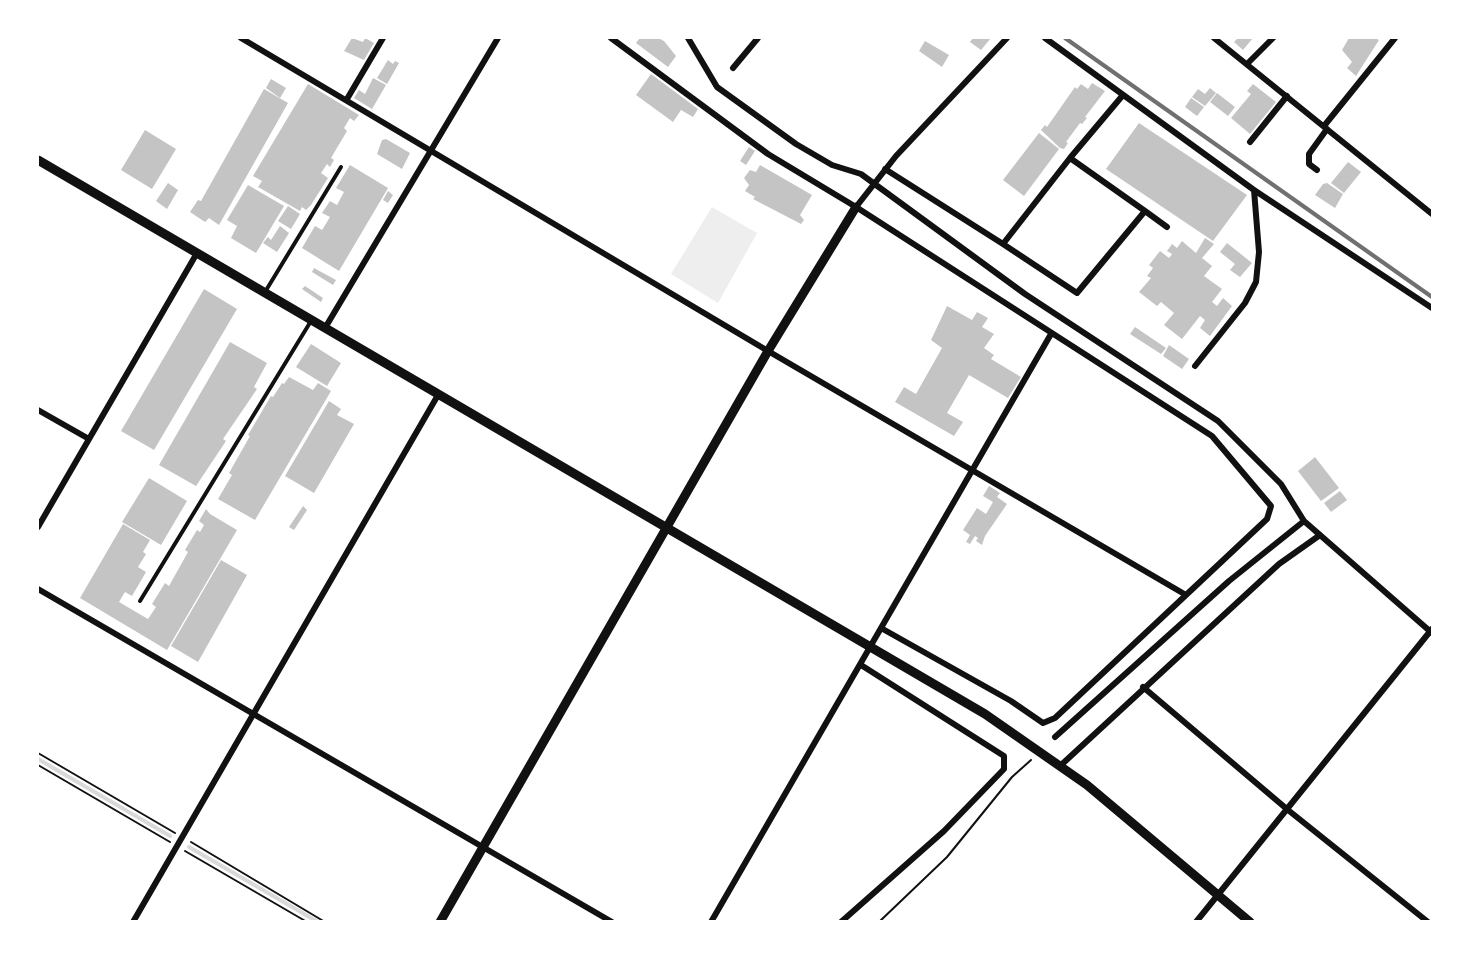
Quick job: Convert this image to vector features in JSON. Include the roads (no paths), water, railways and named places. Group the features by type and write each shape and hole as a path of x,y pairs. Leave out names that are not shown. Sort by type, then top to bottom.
{"street":[{"path":"241,38 768,351 1186,595"},
{"path":"347,99 383,38"},
{"path":"325,328 498,38"},
{"path":"611,38 768,154 856,207 1212,436 1271,506 1267,519 1055,718 1043,723 1011,701 881,628"},
{"path":"688,38 717,87 796,144 832,165 861,174 1025,294 1218,421 1281,484 1304,521 1432,631 1196,921"},
{"path":"733,68 758,38"},
{"path":"440,921 768,351 856,207 885,169 1007,38"},
{"path":"1045,38 1254,190 1432,308"},
{"path":"1214,38 1432,214"},
{"path":"1247,64 1273,38"},
{"path":"1317,170 1309,164 1309,154 1326,128 1395,38"},
{"path":"1003,244 1123,95"},
{"path":"1250,142 1287,96"},
{"path":"1071,158 1167,227"},
{"path":"38,160 872,646 1040,751 1131,819 1250,921"},
{"path":"885,169 1077,293 1145,211"},
{"path":"1195,366 1245,303 1256,282 1259,252 1254,190"},
{"path":"38,527 197,253"},
{"path":"711,921 1051,334"},
{"path":"133,921 438,395"},
{"path":"38,410 89,439"},
{"path":"1055,737 1229,581 1304,521"},
{"path":"1060,766 1279,564 1320,535"},
{"path":"38,589 612,921"},
{"path":"841,921 944,831 1004,770 1004,756 861,665"},
{"path":"1143,687 1288,810 1428,921"}],"lane":[{"path":"265,293 342,167"},
{"path":"140,600 311,320"}],"waterway":[{"path":"38,759 170,836"},
{"path":"189,847 318,922"}],"railway":[{"path":"1065,38 1432,297"}]}
